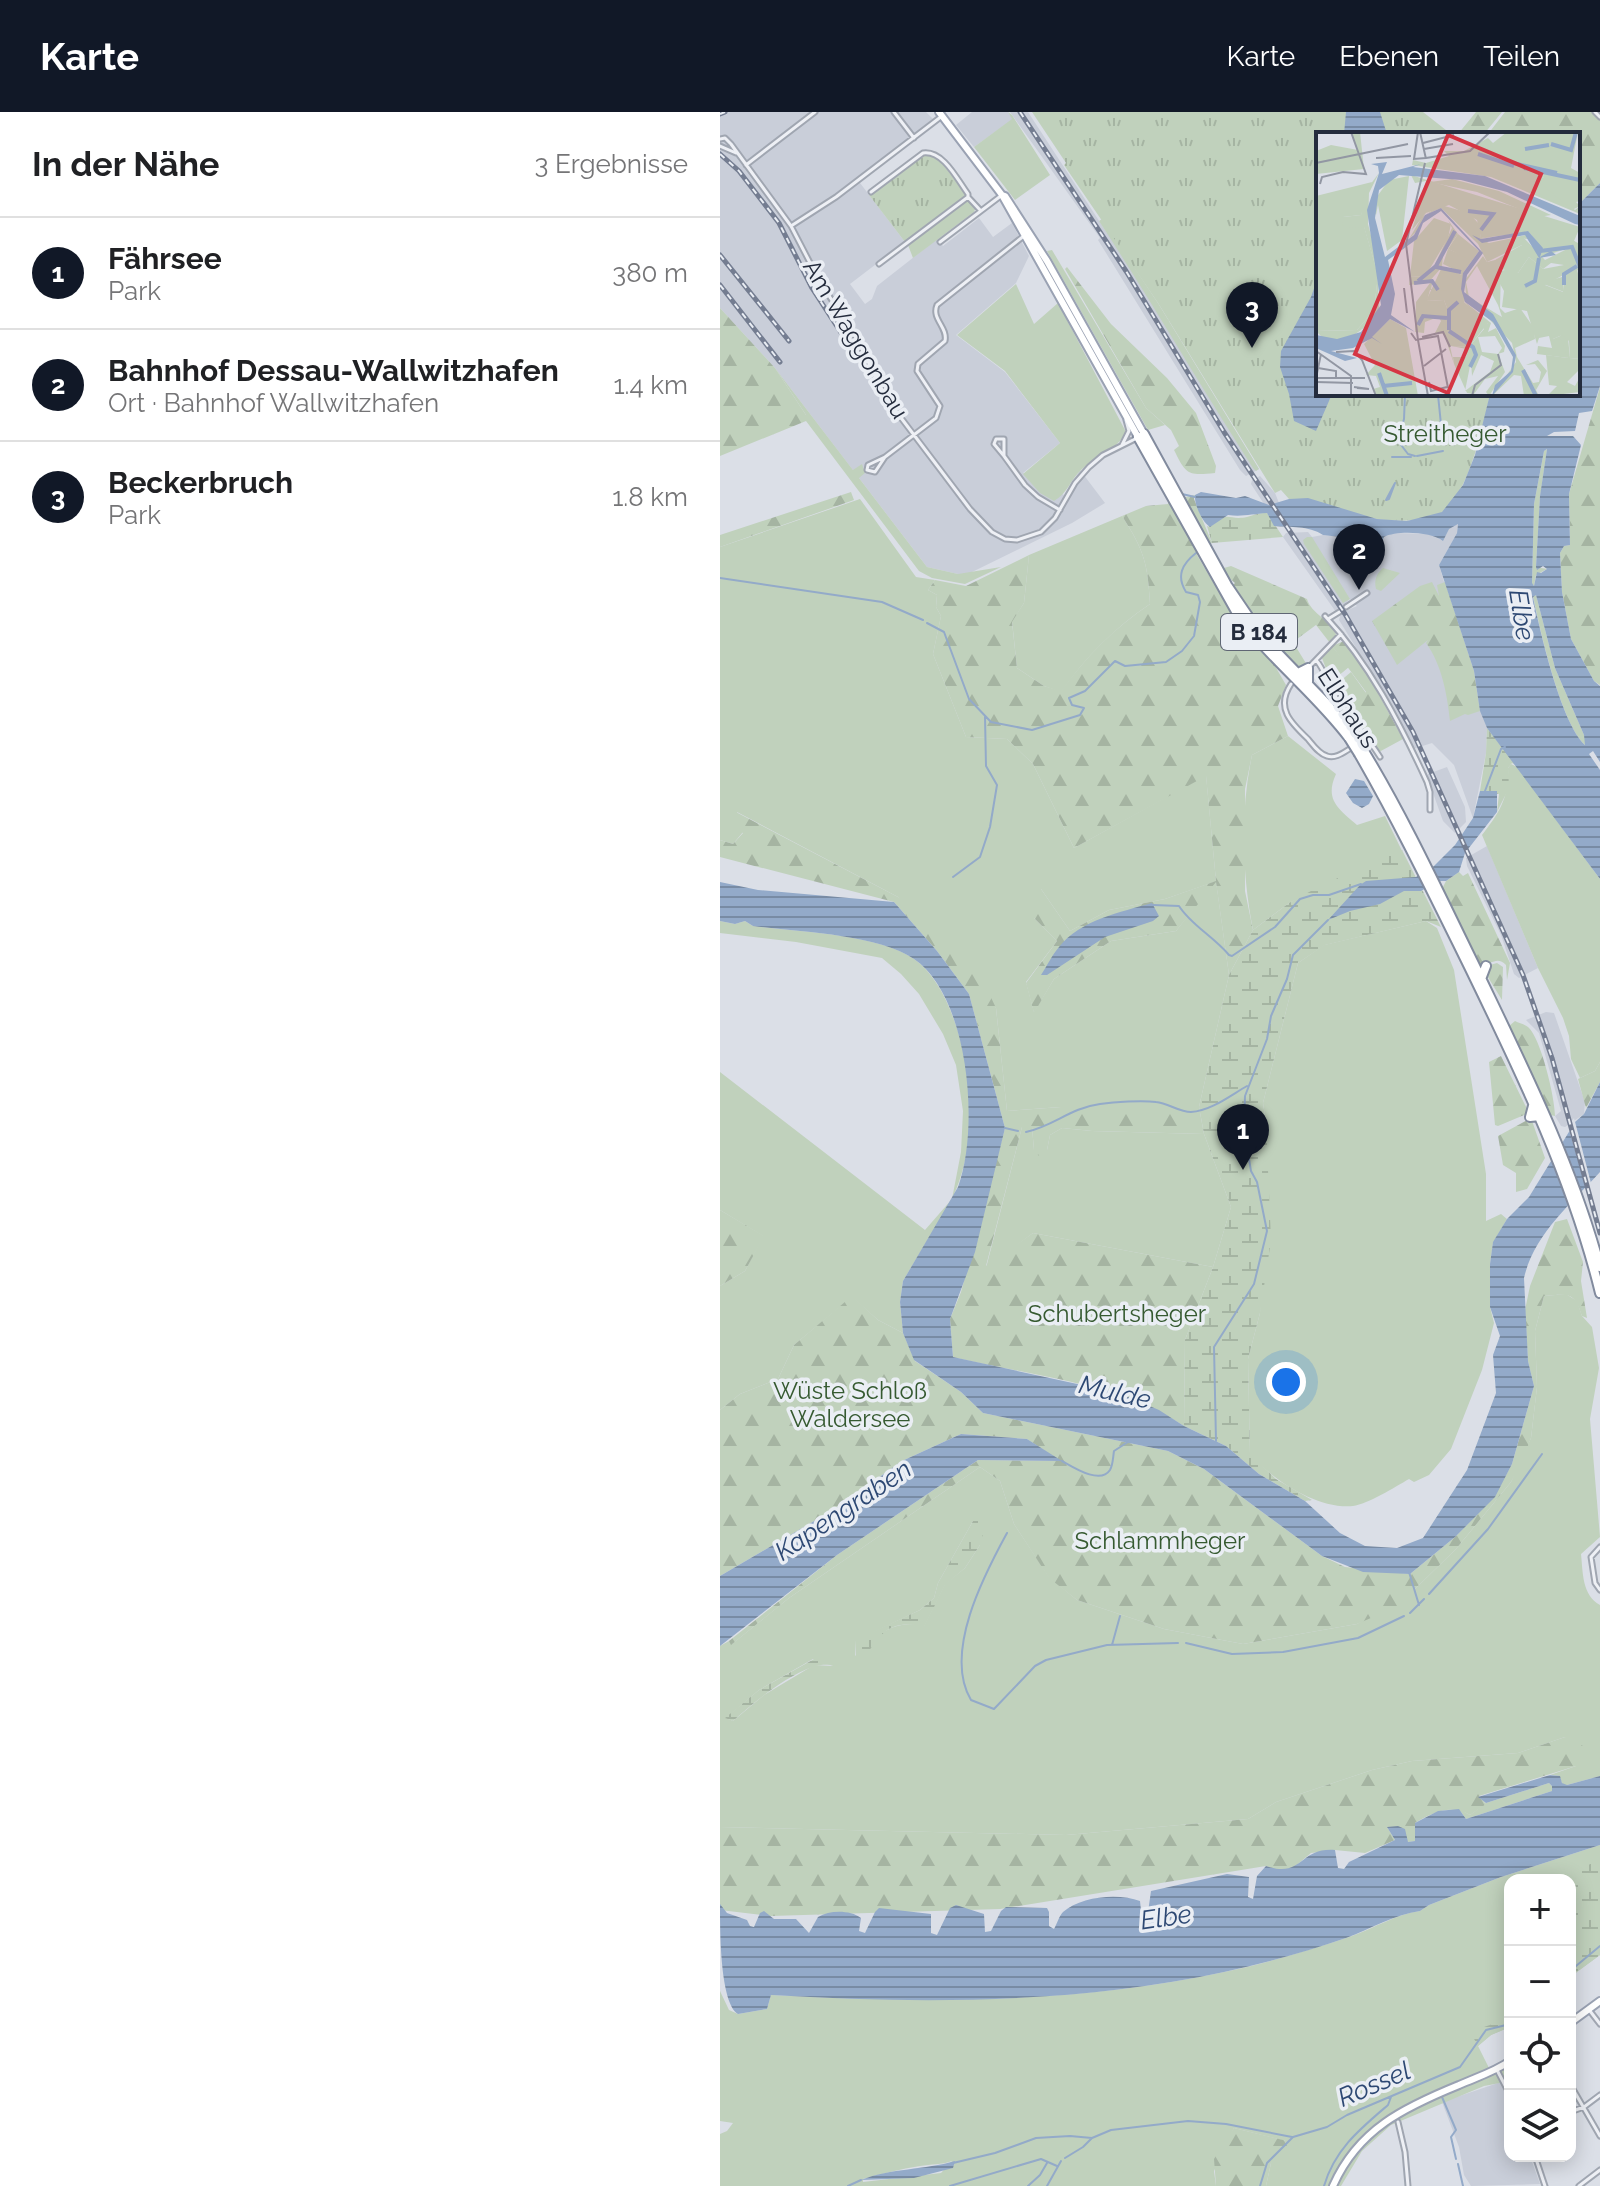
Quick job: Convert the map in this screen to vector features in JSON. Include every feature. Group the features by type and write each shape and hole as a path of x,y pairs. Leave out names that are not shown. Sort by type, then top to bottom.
{"highway":[{"name":"B 184","path":"1141,436 1246,616 1300,684 1362,752 1436,894 1552,1135 1597,1268"},
{"path":"1300,684 1293,673 1308,668"},
{"path":"1300,684 1308,668"},
{"name":"B 184","path":"1436,894 1476,968 1490,1003"},
{"name":"B 184","path":"1512,1048 1534,1102 1530,1117 1540,1116 1552,1135"},
{"path":"1597,1268 1600,1293"}],"main road":[{"name":"B 184","path":"940,114 1034,239 1141,436"},
{"name":"B 184","path":"1002,195 1127,418 1141,436"},
{"path":"1576,2019 1600,2001"},
{"path":"1333,2186 1360,2142 1388,2118 1504,2065"}],"street":[{"path":"746,165 815,112"},
{"path":"894,112 914,138"},
{"path":"1595,112 1600,117"},
{"path":"791,226 832,201 940,114"},
{"name":"Am Waggonbau","path":"720,139 727,139 791,226 820,282 856,337 879,387 982,524 999,537 1013,540 1032,537 1049,525 1085,470 1100,457 1141,436"},
{"name":"Am Waggonbau","path":"720,146 736,153"},
{"path":"871,192 927,152 941,158 981,211"},
{"path":"940,242 1002,195"},
{"path":"879,264 968,197"},
{"path":"885,457 874,473 867,470 868,465 885,457 940,412 940,406 917,371 918,364 945,341 946,335 935,314 937,305 1025,235"},
{"path":"1122,445 1129,431 1127,418"},
{"path":"1004,456 1033,493 1060,510"},
{"path":"1346,607 1367,593"},
{"path":"1341,611 1327,617 1362,660 1423,773 1430,792 1430,810"},
{"path":"1308,668 1341,634"},
{"name":"Elbhaus","path":"1316,660 1335,697 1380,757"},
{"path":"1300,684 1284,698 1286,715 1323,755 1338,756 1367,737"},
{"path":"1600,1547 1591,1557 1595,1583 1600,1590"},
{"path":"1589,2010 1600,2024"},
{"path":"1497,2070 1507,2090"},
{"path":"1574,2090 1600,2136"},
{"path":"1576,2110 1600,2095"},
{"path":"1398,2122 1408,2185"},
{"path":"1537,2162 1545,2186"},
{"path":"1579,2186 1600,2170"}],"shaded area":[{"path":"720,112 926,112 933,119 857,179 905,242 850,284 865,304 872,299 877,286 937,239 943,246 979,218 993,237 1012,223 1029,256 1016,283 956,335 1005,372 1060,443 1023,473 1064,495 1080,470 1105,503 1072,523 968,574 927,567 775,368 720,308"},
{"path":"972,112 1008,112 1013,119 974,147 956,125"},
{"path":"1010,112 1028,112 1107,233 1111,232 1259,469 1246,476 1240,470 1098,240 1100,238"},
{"path":"1260,476 1275,493 1279,503 1264,504 1251,484"},
{"path":"1458,524 1457,533 1439,565 1487,728 1486,753 1473,818 1454,765 1432,743 1413,749 1339,620 1341,613 1357,606 1350,599 1336,612 1283,537 1286,533 1308,532 1312,537 1323,535 1381,542 1393,533 1434,534"},
{"path":"1447,767 1465,807 1466,822 1455,833 1443,821 1428,779 1428,774"},
{"path":"1487,846 1538,968 1519,978 1514,974 1501,935 1467,866 1466,858"},
{"path":"1546,1012 1554,1013 1585,1102 1584,1114 1565,1127 1555,1116 1561,1111 1539,1033 1526,1020"},
{"path":"1501,2082 1504,2088 1504,2162 1532,2162 1540,2184 1471,2186 1464,2175 1459,2147 1442,2102"}],"green space":[{"path":"1008,112 1050,175 1015,200 974,147 1012,119"},
{"name":"Streitheger","path":"1032,112 1423,112 1448,132 1316,132 1316,396 1490,396 1467,476 1451,504 1433,516 1394,521 1367,517 1309,500 1289,499 1281,490 1275,493 1158,303 1064,165 1066,163"},
{"path":"1476,112 1502,112 1486,132 1460,132"},
{"path":"1505,112 1593,112 1600,118 1600,183 1580,203 1580,132 1490,132"},
{"path":"929,154 940,160 966,195 905,242 869,195 919,157"},
{"path":"966,201 971,201 976,207 974,212 913,258 908,245"},
{"path":"1102,219 1158,303 1259,469 1256,471 1099,221"},
{"path":"1052,250 1146,408 1165,425 1148,430 1047,251"},
{"path":"1067,267 1111,324 1167,378 1196,413 1216,466 1215,473 1198,474 1185,469 1174,450 1179,446 1171,430 1146,408 1065,269"},
{"path":"1016,284 1034,324 1058,303 1126,432 1112,448 1082,469 1054,501 1040,493 1023,474 1060,443 1005,371 957,335"},
{"path":"720,308 775,368 806,415 806,421 720,456"},
{"path":"775,368 853,470 862,464 865,473 859,478 927,567 958,574 1001,567 965,584 932,578 919,571 806,421 806,415"},
{"path":"1600,387 1600,685 1594,681 1571,639 1562,592 1560,553 1564,546 1570,545 1569,494"},
{"path":"1547,449 1540,497 1536,567 1547,569 1536,575 1534,586 1534,504 1544,451"},
{"path":"851,492 854,500 720,547 720,535"},
{"path":"1195,495 1212,543 1197,555 1233,616 1275,666 1286,685 1278,706 1288,736 1252,755 1245,789 1245,891 1253,930 1229,975 1216,882 1176,931 1111,941 1054,979 1034,1013 1026,983 1057,941 1034,918 1030,887 1041,889 1070,931 1109,910 1165,899 1216,881 1206,776 1074,848 1033,764 1007,739 966,737 933,654 941,616 936,607 937,595 928,590 935,580 966,586 1029,555 1024,603 1012,622 1017,668 1044,686 1061,691 1101,644 1150,604 1144,558 1122,516 1146,506 1168,504 1168,501"},
{"path":"860,499 916,577 935,580 928,590 937,595 936,607 941,616 933,654 966,737 1007,739 1033,764 1074,848 1206,775 1229,975 1199,1107 1061,1107 1007,1111 996,1008 898,897 737,812 743,832 733,844 720,840 720,547","holes":["1214,882 1176,931 1111,941 1054,979 1034,1012 1026,982 1057,941 1034,918 1041,889 1070,931 1109,910 1165,899"]},
{"path":"1267,513 1283,537 1212,543 1207,526 1225,517 1240,518"},
{"path":"1122,516 1144,558 1150,604 1101,644 1061,692 1044,686 1017,668 1012,621 1024,603 1029,555"},
{"path":"1312,537 1350,599 1343,603 1304,544 1303,540"},
{"path":"1231,566 1307,599 1337,637 1330,643 1316,625 1293,642 1307,665 1297,668 1249,615 1231,587 1235,583 1224,568"},
{"path":"1383,568 1400,573 1381,591 1376,589 1375,580"},
{"path":"1432,582 1439,596 1437,585 1445,582 1474,671 1480,711 1450,721 1443,680 1426,643 1428,640 1397,665 1372,621 1420,586"},
{"path":"1536,595 1555,668 1587,742 1585,745 1576,734 1560,697 1541,631 1533,596"},
{"path":"1344,641 1360,660 1403,739 1379,752 1349,710 1366,692 1332,646"},
{"path":"1332,646 1349,667 1331,682 1322,658"},
{"path":"1351,672 1366,693 1349,710 1332,688"},
{"path":"1487,728 1516,765 1512,763 1508,768 1509,788 1497,812 1499,794 1480,791"},
{"path":"1288,736 1336,774 1333,797 1344,814 1357,825 1385,816 1402,851 1289,903 1253,930 1244,842 1248,777 1252,755"},
{"path":"1511,764 1517,767 1600,879 1600,1062 1595,1071 1580,1078 1571,1059 1569,1036 1563,1018 1538,968 1482,835 1502,804"},
{"path":"736,812 898,897 943,927 976,966 996,1008 1007,1111 1061,1107 1199,1107 1204,1134 1062,1128 1050,1135 1047,1150 1039,1156 1034,1150 1032,1127 1022,1127 986,1266 1033,1233 1213,1267 1185,1340 1184,1426 1130,1399 1101,1390 953,1357 950,1319 961,1292 1005,1128 969,994 894,902 720,857 720,840 733,844 743,833 728,823"},
{"path":"1402,850 1441,927 1426,921 1325,945 1298,963 1263,1103 1271,1240 1260,1313 1248,1359 1250,1454 1276,1479 1312,1500 1305,1501 1259,1474 1226,1446 1184,1426 1185,1340 1213,1267 1231,1207 1204,1134 1199,1107 1229,975 1253,930 1289,903 1322,885"},
{"path":"1459,872 1463,876 1468,873 1510,963 1507,980 1506,965 1502,962 1478,964 1442,889 1446,881"},
{"path":"720,921 735,924 745,921 753,926 837,935 880,944 914,959 928,972 951,1010 968,1081 968,1142 952,1199 961,1152 963,1111 956,1065 943,1034 919,994 882,958 796,942 720,933"},
{"path":"1426,921 1437,928 1454,970 1486,1174 1486,1221 1501,1214 1507,1219 1493,1243 1490,1264 1490,1307 1494,1323 1482,1370 1451,1449 1429,1475 1414,1482 1409,1479 1359,1505 1339,1506 1310,1498 1283,1483 1250,1455 1248,1359 1260,1313 1266,1123 1263,1103 1298,963 1324,945"},
{"path":"1497,963 1503,967 1502,1000 1486,974 1490,965"},
{"path":"1515,1021 1528,1027 1538,1043 1550,1083 1555,1116 1550,1115 1509,1026"},
{"path":"1501,1056 1529,1113 1498,1126 1495,1125 1489,1062"},
{"path":"1600,1062 1600,1082 1586,1108 1578,1079 1595,1071"},
{"path":"720,1072 925,1230 952,1199 903,1281 900,1302 903,1333 878,1320 852,1297 794,1345 778,1379 740,1394 720,1410 720,1286 745,1271 763,1236 720,1210"},
{"path":"1531,1118 1545,1158 1527,1189 1516,1192 1516,1173 1503,1165 1498,1136"},
{"name":"Schubertsheger","path":"1022,1127 1032,1127 1034,1150 1047,1150 1050,1135 1062,1128 1204,1134 1231,1207 1213,1267 1033,1233 986,1268"},
{"path":"720,1210 764,1236 745,1271 720,1286"},
{"path":"1567,1219 1583,1262 1581,1281 1587,1318 1582,1316 1573,1298 1544,1296 1535,1331 1537,1387 1531,1438 1521,1464 1511,1482 1456,1549 1414,1590 1417,1598 1357,1624 1243,1644 1164,1629 1077,1600 1049,1578 1014,1524 1000,1481 980,1467 789,1598 731,1645 729,1641 837,1555 978,1460 1060,1461 1027,1439 961,1434 902,1461 833,1510 720,1576 720,1410 740,1394 778,1379 794,1345 852,1296 878,1320 903,1333 915,1361 961,1392 983,1413 1168,1451 1204,1469 1322,1556 1345,1567 1410,1574 1455,1537 1494,1497 1512,1464 1534,1386 1528,1361 1525,1310 1530,1286 1555,1222"},
{"path":"1566,1294 1577,1301 1582,1316 1592,1327 1599,1368 1590,1419 1600,1537 1581,1554 1587,1589 1600,1605 1600,1776 1563,1785 1559,1776 1550,1775 1576,1766 1565,1737 1518,1753 1412,1761 1372,1770 1276,1802 1248,1819 1066,1835 720,1827 720,1646 729,1641 732,1644 789,1598 980,1467 1000,1481 1014,1524 1049,1577 1077,1600 1164,1629 1243,1644 1357,1624 1414,1590 1456,1549 1511,1482 1531,1438 1537,1387 1535,1331 1544,1296","holes":["973,1521 980,1545 965,1568 945,1584 924,1626 903,1625 886,1630 855,1656 855,1641 920,1610 934,1598 938,1583","813,1659 833,1666 814,1665 764,1695 733,1721 726,1718 759,1690"]},
{"path":"982,1513 988,1514 980,1545 965,1568 945,1585 924,1627 902,1625 887,1630 863,1661 856,1661 855,1640 920,1610 934,1598 938,1583 973,1521"},
{"path":"838,1658 843,1664 816,1666 801,1672 770,1691 733,1721 725,1718 759,1690 814,1659"},
{"path":"1565,1737 1583,1746 1576,1766 1479,1796 1486,1804 1470,1815 1449,1810 1429,1816 1415,1823 1416,1841 1408,1842 1387,1827 1395,1840 1365,1853 1335,1850 1311,1853 1292,1869 1282,1872 1266,1866 1000,1909 771,1916 720,1910 720,1827 1066,1835 1248,1819 1276,1802 1372,1770 1412,1761 1518,1753"},
{"path":"1549,1783 1552,1791 1466,1819 1459,1809 1470,1815 1486,1803"},
{"path":"1600,1845 1600,1955 1576,1973 1576,1874 1510,1874"},
{"path":"1600,1858 1600,1955 1576,1973 1576,1958 1593,1944 1594,1932 1588,1930 1576,1939 1574,1874"},
{"path":"1504,1876 1504,2030 1478,2046 1489,2068 1504,2059 1504,2082 1484,2086 1391,2125 1362,2151 1341,2186 1266,2186 1271,2163 1289,2151 1290,2142 1234,2128 1214,2171 1216,2186 720,2186 720,2134 733,2123 720,2121 720,1991 729,2010 738,2014 767,2009 771,1995 941,2000 1111,1990 1168,1983 1272,1960 1352,1936","holes":["952,2161 941,2173 863,2182 863,2179 891,2172"]},
{"path":"1504,2020 1504,2030 1478,2046 1473,2037 1484,2027"},
{"path":"1234,2128 1291,2142 1288,2161 1271,2163 1266,2186 1216,2186 1214,2159"}],"water":[{"path":"1346,112 1380,112 1386,132 1344,132"},
{"name":"Elbe","path":"1600,183 1600,386 1592,411 1579,413 1575,431 1554,432 1547,436 1573,436 1581,445 1569,494 1570,545 1564,546 1560,553 1562,592 1571,639 1594,681 1600,686 1600,762 1593,751 1589,754 1600,770 1600,879 1487,728 1480,711 1474,671 1439,565 1457,533 1458,524 1449,529 1443,541 1423,534 1405,533 1384,537 1382,542 1323,535 1305,528 1274,526 1267,513 1228,515 1210,527 1201,517 1195,499 1195,495 1201,492 1236,498 1245,496 1269,505 1308,498 1377,519 1407,521 1442,512 1463,485 1475,455 1490,396 1580,396 1580,203","holes":["1547,449 1540,496 1536,567 1537,570 1543,566 1547,569 1537,572 1534,586 1534,504 1544,451","1536,595 1555,668 1584,735 1585,745 1568,717 1553,676 1533,597"]},
{"path":"1316,283 1316,396 1331,396 1316,431 1294,421 1280,367 1281,351"},
{"path":"1355,779 1364,781 1373,796 1369,804 1362,808 1353,803 1346,793"},
{"path":"1480,791 1497,791 1497,812 1465,853 1459,872 1421,891 1404,891 1380,904 1328,920 1366,881 1416,877 1434,866 1455,845 1473,818"},
{"path":"720,882 758,890 894,902 969,994 1005,1128 975,1252 950,1319 953,1357 1119,1393 1159,1410 1226,1446 1259,1474 1305,1501 1340,1533 1365,1546 1397,1548 1423,1538 1467,1470 1496,1393 1493,1355 1500,1336 1490,1307 1493,1242 1507,1219 1529,1197 1575,1122 1584,1114 1600,1082 1600,1172 1545,1234 1536,1247 1524,1278 1528,1361 1534,1386 1512,1464 1495,1497 1455,1537 1410,1574 1363,1572 1322,1556 1204,1469 1168,1451 983,1413 961,1392 914,1360 903,1333 900,1302 903,1281 958,1187 965,1162 968,1132 965,1065 947,1002 933,977 914,959 880,944 836,935 753,926 745,921 735,924 720,921"},
{"path":"1152,903 1159,916 1153,921 1105,937 1047,975 1041,975 1059,947 1078,930 1102,918"},
{"path":"961,1434 1027,1439 1062,1461 978,1460 837,1555 720,1646 720,1576 833,1510 902,1461"},
{"name":"Elbe","path":"1550,1775 1560,1776 1562,1783 1567,1785 1600,1776 1600,1845 1504,1874 1420,1911 1402,1915 1346,1938 1285,1957 1168,1983 998,1999 884,2000 771,1995 767,2009 738,2014 732,2007 724,1981 720,1904 727,1913 747,1920 750,1926 754,1927 764,1911 774,1919 796,1919 809,1933 818,1917 840,1912 861,1918 859,1931 865,1933 879,1908 931,1914 931,1933 937,1935 950,1908 956,1905 984,1914 985,1932 991,1931 1006,1907 1047,1908 1049,1926 1054,1929 1062,1914 1071,1907 1090,1899 1111,1897 1140,1901 1142,1919 1147,1919 1151,1891 1227,1874 1249,1877 1248,1897 1253,1899 1257,1876 1266,1866 1287,1869 1314,1853 1335,1850 1338,1868 1344,1869 1349,1862 1395,1840 1387,1827 1405,1829 1408,1842 1415,1841 1415,1823 1438,1811 1459,1809 1466,1819 1552,1791 1552,1786 1549,1783 1486,1803 1478,1797"},
{"path":"955,2161 953,2168 914,2178 861,2180 884,2173"}],"pier":[{"path":"1574,1118 1592,1187 1587,1192 1568,1126"}],"waterway":[{"path":"1405,396 1404,419 1398,441 1408,454 1415,456"},
{"path":"1438,396 1443,444"},
{"path":"1417,456 1443,451"},
{"path":"1392,457 1411,457"},
{"path":"1395,483 1389,499 1386,500 1395,483"},
{"path":"1182,494 1195,497"},
{"path":"927,623 944,632 969,699 991,722 1032,730 1080,715 1084,708 1072,705 1069,698 1085,691 1115,661 1125,666 1166,662 1182,651 1194,636 1200,602 1198,595 1186,592 1181,576 1187,561 1196,553"},
{"path":"720,578 882,602 923,620"},
{"path":"953,877 980,857 990,827 997,785 986,766 985,717"},
{"path":"1485,791 1501,749 1505,747"},
{"path":"1153,905 1179,906 1232,956 1275,927 1300,899 1329,895 1361,884"},
{"path":"1216,1441 1214,1347 1254,1284 1267,1231 1244,1130 1245,1096 1267,1039 1271,1016 1287,979 1293,955 1328,920"},
{"path":"1026,1132 1080,1109 1106,1103 1150,1101 1187,1112 1198,1111 1247,1086"},
{"path":"1005,1128 1018,1131"},
{"name":"Kapengraben","path":"1062,1461 1100,1476 1111,1468 1114,1451 1131,1440"},
{"path":"1429,1594 1488,1529 1542,1454"},
{"path":"1007,1533 978,1592 964,1638 964,1681 971,1700 994,1709 1035,1666 1046,1660 1107,1645 1178,1643"},
{"path":"1409,1572 1419,1605"},
{"path":"1410,1613 1424,1599"},
{"path":"1112,1645 1120,1616"},
{"path":"1186,1643 1232,1654 1283,1652 1358,1638 1404,1616"},
{"name":"Rossel","path":"1576,1966 1600,1946"},
{"name":"Rossel","path":"1260,2186 1267,2163 1293,2137 1327,2127 1347,2115 1460,2067 1486,2030 1504,2026"},
{"path":"1324,2186 1342,2150 1388,2105 1391,2097"},
{"path":"1442,2097 1456,2130 1451,2137 1456,2159"},
{"path":"1065,2158 1092,2138 1111,2130 1188,2121 1226,2124 1292,2137"},
{"path":"953,2163 995,2153 1036,2138 1092,2138"},
{"path":"950,2186 1041,2159 1057,2166"},
{"path":"1047,2186 1061,2161"},
{"path":"1028,2186 1047,2163"},
{"path":"1458,2164 1463,2186"},
{"path":"848,2186 861,2180"}],"railway":[{"path":"720,114 725,112"},
{"path":"1020,112 1126,271 1224,432 1345,614 1413,732 1523,975 1552,1058 1600,1233"},
{"path":"720,154 739,171 779,223 812,288 864,368"},
{"path":"720,255 789,341"},
{"path":"720,285 780,362"}],"place":[{"name":"Beckerbruch","path":"1252,348"},
{"name":"Bahnhof Dessau-Wallwitzhafen","path":"1359,590"},
{"name":"Fährsee","path":"1243,1170"}],"park label":[{"name":"Wüste Schloß Waldersee","path":"850,1404"},
{"name":"Schlammheger","path":"1160,1540"}],"water label":[{"name":"Mulde","path":"1115,1392"}]}
